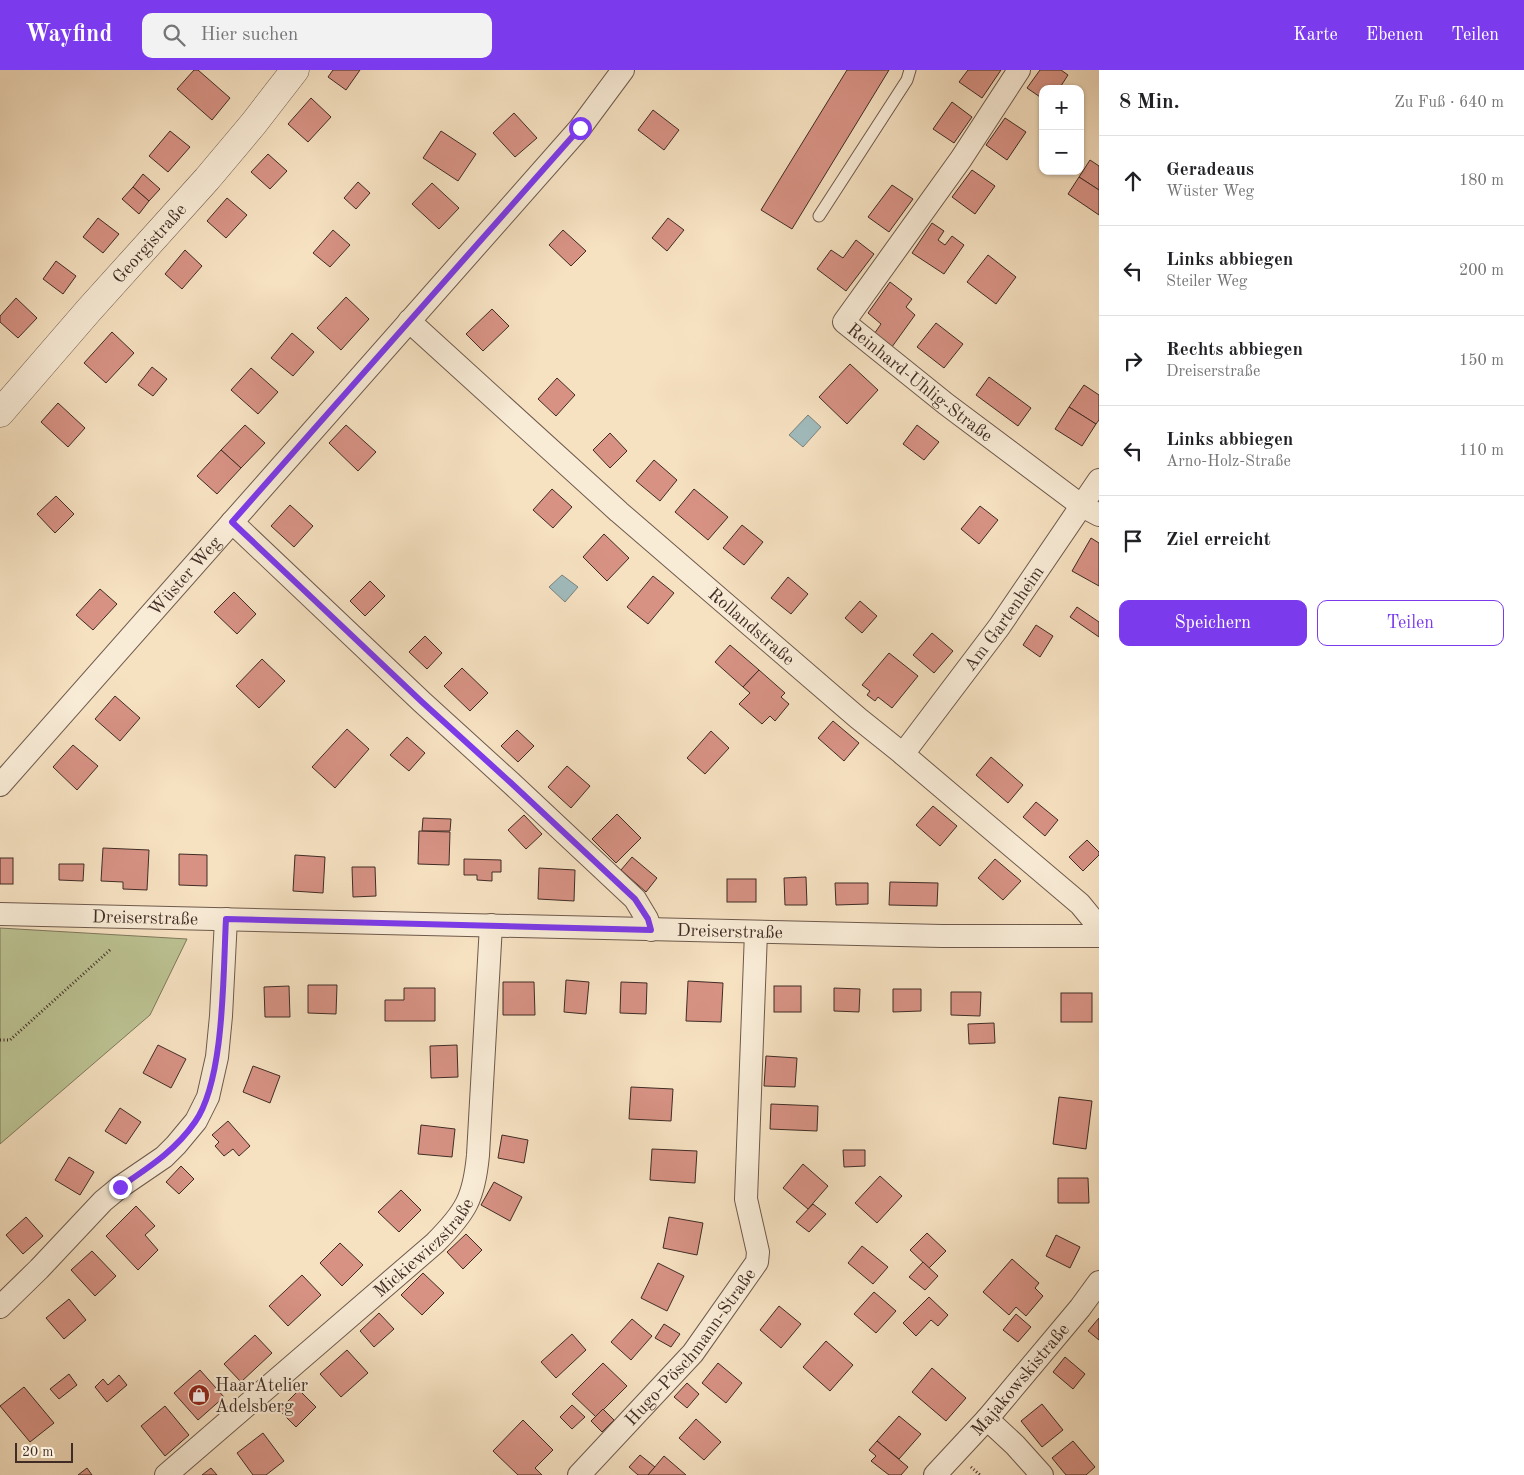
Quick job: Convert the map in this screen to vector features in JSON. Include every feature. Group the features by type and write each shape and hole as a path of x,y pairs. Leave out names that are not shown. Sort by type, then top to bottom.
{"street":[{"name":"Georgistraße","path":"0,412 207,179 254,124 296,70"},
{"name":"Wüster Weg","path":"0,785 580,128 623,70"},
{"name":"Reinhard-Uhlig-Straße","path":"1019,70 961,159 844,322 946,404 1091,510"},
{"name":"Rollandstraße","path":"409,321 619,512 858,718 1080,904 1099,926"},
{"name":"Am Gartenheim","path":"903,754 999,626 1091,510 1099,480"},
{"path":"232,522 422,702 635,899 648,919 651,930"},
{"name":"Dreiserstraße","path":"0,914 942,936 1099,936"},
{"path":"0,1307 103,1202 120,1187 164,1157 196,1121 208,1098 217,1057 226,919"},
{"name":"Mickiewiczstraße","path":"166,1475 435,1243 454,1224 468,1203 476,1181 491,925"},
{"name":"Hugo-Pöschmann-Straße","path":"579,1475 693,1353 757,1262 758,1252 746,1199 756,932"},
{"name":"Majakowskistraße","path":"935,1475 987,1419 1080,1308 1099,1282"},
{"path":"987,1419 1015,1444 1036,1473"}],"lane":[{"path":"819,216 907,80 910,70"}],"path":[{"path":"0,1040 10,1040 111,949"}],"green space":[{"path":"0,928 187,939 150,1015 0,1144"}],"water":[{"path":"808,415 821,427 803,447 789,435"},
{"path":"562,575 578,587 565,602 549,587"}],"building":[{"path":"194,70 198,70 230,98 212,120 177,89"},
{"path":"333,70 360,70 346,90 328,77"},
{"path":"847,70 889,70 792,229 761,210"},
{"path":"968,70 1001,70 982,98 959,82"},
{"path":"1040,70 1061,70 1068,75 1062,85 1039,85 1039,96 1027,88"},
{"path":"311,98 331,117 308,142 288,124"},
{"path":"952,102 972,117 954,143 933,129"},
{"path":"653,110 679,130 664,150 638,130"},
{"path":"514,113 537,138 515,157 493,133"},
{"path":"1005,118 1026,132 1007,160 986,145"},
{"path":"170,131 190,147 168,172 149,156"},
{"path":"441,131 476,154 458,181 423,158"},
{"path":"268,154 287,171 270,189 251,172"},
{"path":"1090,160 1099,166 1099,190 1079,177 1084,175 1084,169"},
{"path":"972,170 995,186 975,214 952,197"},
{"path":"143,174 160,189 149,201 133,187"},
{"path":"1079,177 1099,190 1099,215 1068,194"},
{"path":"358,182 370,193 356,209 344,198"},
{"path":"432,183 459,208 439,229 412,204"},
{"path":"892,185 913,199 889,232 868,217"},
{"path":"133,187 149,201 139,214 122,199"},
{"path":"227,198 247,215 226,238 207,221"},
{"path":"98,218 119,234 103,253 83,237"},
{"path":"668,218 684,230 667,251 652,238"},
{"path":"932,223 944,231 938,240 945,245 952,236 964,245 944,274 912,253"},
{"path":"333,230 350,245 330,267 313,253"},
{"path":"563,230 586,251 571,266 549,245"},
{"path":"856,240 874,254 846,291 817,269 831,250 843,258"},
{"path":"185,250 202,266 182,289 165,274"},
{"path":"988,255 1016,277 996,304 967,282"},
{"path":"56,261 76,276 63,294 43,279"},
{"path":"890,282 912,299 906,307 915,315 889,351 872,337 881,324 868,313"},
{"path":"346,297 369,319 341,350 317,328"},
{"path":"16,298 37,318 18,338 0,322 0,316"},
{"path":"492,309 509,326 483,351 466,334"},
{"path":"936,323 963,344 944,368 917,347"},
{"path":"112,332 134,353 106,383 84,363"},
{"path":"292,333 314,352 293,376 271,358"},
{"path":"850,364 878,390 847,424 819,397"},
{"path":"152,367 167,379 153,396 138,385"},
{"path":"251,368 278,392 258,414 231,390"},
{"path":"989,377 1031,408 1018,426 976,395"},
{"path":"557,378 575,395 556,416 538,399"},
{"path":"1084,385 1099,395 1099,420 1096,424 1069,407"},
{"path":"58,403 85,428 68,447 41,422"},
{"path":"1069,407 1096,424 1082,446 1055,429"},
{"path":"245,425 265,443 241,468 221,450"},
{"path":"346,425 376,452 358,471 329,443"},
{"path":"917,425 939,442 924,460 903,444"},
{"path":"610,433 627,451 610,468 593,450"},
{"path":"221,450 241,468 217,494 197,476"},
{"path":"654,460 677,480 660,501 636,481"},
{"path":"552,489 572,507 553,528 533,510"},
{"path":"694,489 728,517 708,540 675,512"},
{"path":"56,496 74,514 55,533 37,514"},
{"path":"290,505 313,526 294,547 271,526"},
{"path":"980,506 998,520 979,544 961,529"},
{"path":"742,525 763,542 744,565 723,548"},
{"path":"604,534 629,558 607,581 583,557"},
{"path":"1091,538 1099,543 1099,586 1072,571"},
{"path":"653,576 674,593 648,624 627,607"},
{"path":"788,577 808,594 791,614 771,598"},
{"path":"370,581 385,596 365,616 350,601"},
{"path":"100,589 117,604 93,630 76,615"},
{"path":"234,592 256,614 237,634 214,612"},
{"path":"860,601 877,616 862,633 845,618"},
{"path":"1077,607 1099,622 1099,637 1070,617"},
{"path":"1036,625 1053,636 1040,657 1023,645"},
{"path":"932,633 953,651 934,673 913,655"},
{"path":"425,636 442,653 427,669 409,652"},
{"path":"730,645 759,670 743,687 715,662"},
{"path":"889,653 918,676 892,708 878,697 875,701 867,695 870,691 862,685"},
{"path":"262,659 285,681 259,708 236,686"},
{"path":"462,668 488,693 470,711 444,686"},
{"path":"759,670 785,693 781,697 789,704 775,721 770,716 762,724 739,704 750,693 743,687"},
{"path":"115,696 140,718 120,741 95,719"},
{"path":"833,721 859,743 844,761 818,738"},
{"path":"347,729 369,749 335,788 312,767"},
{"path":"517,730 534,746 518,762 501,746"},
{"path":"711,731 729,748 705,774 687,758"},
{"path":"407,737 425,753 409,771 390,755"},
{"path":"73,745 98,766 77,790 53,767"},
{"path":"991,757 1023,785 1008,803 976,775"},
{"path":"567,766 590,786 571,808 548,787"},
{"path":"1036,802 1058,820 1045,836 1023,817"},
{"path":"933,806 957,826 940,846 916,825"},
{"path":"617,814 641,838 616,863 592,839"},
{"path":"524,815 542,834 526,849 508,830"},
{"path":"423,818 451,819 450,831 422,831"},
{"path":"419,831 450,832 449,865 418,864"},
{"path":"1087,840 1099,852 1099,855 1083,871 1069,857"},
{"path":"103,848 149,850 147,890 123,889 123,882 101,881"},
{"path":"179,854 207,855 207,886 179,885"},
{"path":"295,855 325,857 323,893 293,891"},
{"path":"632,857 657,878 646,892 621,870"},
{"path":"0,858 13,858 13,884 0,884"},
{"path":"464,859 501,860 501,872 492,872 492,881 477,880 477,875 464,875"},
{"path":"995,859 1021,881 1003,900 978,878"},
{"path":"59,864 84,864 83,881 59,880"},
{"path":"352,867 375,867 376,896 353,897"},
{"path":"539,868 575,870 574,901 538,899"},
{"path":"806,877 807,905 785,905 784,878"},
{"path":"727,879 756,879 756,902 727,902"},
{"path":"890,882 938,883 937,906 889,905"},
{"path":"835,883 868,883 868,904 836,905"},
{"path":"566,980 589,982 586,1014 564,1012"},
{"path":"688,981 723,983 721,1022 686,1021"},
{"path":"503,982 534,982 535,1015 503,1015"},
{"path":"621,982 647,983 646,1014 620,1013"},
{"path":"308,985 337,985 336,1014 308,1013"},
{"path":"289,986 290,1017 265,1017 264,987"},
{"path":"774,986 801,986 801,1012 774,1012"},
{"path":"404,988 435,988 435,1021 385,1021 385,1000 404,1000"},
{"path":"834,988 860,989 859,1012 834,1011"},
{"path":"893,989 921,989 921,1011 893,1012"},
{"path":"951,992 981,992 980,1016 951,1015"},
{"path":"1061,993 1092,993 1092,1022 1061,1022"},
{"path":"994,1023 995,1043 969,1044 968,1024"},
{"path":"158,1045 186,1059 171,1088 143,1073"},
{"path":"457,1045 458,1077 431,1078 430,1046"},
{"path":"766,1056 797,1058 795,1087 764,1086"},
{"path":"253,1066 280,1076 270,1103 243,1092"},
{"path":"631,1087 673,1089 671,1121 629,1119"},
{"path":"1059,1097 1092,1101 1086,1149 1053,1144"},
{"path":"771,1104 818,1106 817,1131 770,1129"},
{"path":"120,1108 141,1122 126,1144 105,1131"},
{"path":"228,1121 250,1146 239,1156 233,1149 224,1156 215,1146 219,1142 212,1135"},
{"path":"421,1125 455,1129 452,1157 418,1154"},
{"path":"502,1135 528,1140 524,1163 498,1158"},
{"path":"652,1149 697,1151 695,1183 650,1180"},
{"path":"843,1150 865,1150 865,1166 844,1167"},
{"path":"69,1157 94,1172 80,1195 55,1180"},
{"path":"803,1164 828,1186 808,1209 783,1188"},
{"path":"181,1166 194,1179 179,1194 166,1182"},
{"path":"880,1176 902,1196 877,1223 855,1203"},
{"path":"1058,1178 1088,1178 1089,1203 1058,1203"},
{"path":"494,1182 522,1197 510,1221 481,1205"},
{"path":"401,1190 421,1210 399,1232 378,1212"},
{"path":"813,1204 826,1214 809,1232 796,1222"},
{"path":"136,1206 155,1226 145,1235 158,1250 138,1270 106,1236"},
{"path":"26,1217 43,1236 23,1254 6,1235"},
{"path":"669,1217 703,1223 697,1255 663,1248"},
{"path":"927,1233 946,1251 929,1268 910,1250"},
{"path":"466,1234 482,1250 463,1269 447,1252"},
{"path":"1056,1235 1080,1247 1070,1268 1046,1256"},
{"path":"340,1243 363,1265 342,1286 320,1263"},
{"path":"862,1246 888,1267 873,1284 848,1263"},
{"path":"92,1251 116,1276 95,1296 71,1270"},
{"path":"1012,1259 1039,1283 1035,1288 1043,1296 1026,1316 1016,1307 1009,1315 983,1292"},
{"path":"923,1262 938,1276 925,1290 909,1277"},
{"path":"658,1263 684,1276 667,1311 641,1298"},
{"path":"423,1273 444,1293 422,1315 401,1295"},
{"path":"302,1275 321,1295 288,1326 269,1306"},
{"path":"874,1292 896,1311 876,1333 854,1314"},
{"path":"929,1297 948,1315 938,1326 931,1320 916,1336 903,1323"},
{"path":"69,1299 86,1320 64,1339 46,1318"},
{"path":"779,1306 801,1324 781,1348 760,1330"},
{"path":"379,1313 394,1329 374,1347 360,1331"},
{"path":"1016,1314 1031,1327 1018,1342 1003,1330"},
{"path":"1099,1318 1099,1340 1088,1331"},
{"path":"632,1319 652,1336 631,1360 611,1342"},
{"path":"664,1324 680,1334 671,1347 655,1338"},
{"path":"572,1334 586,1350 556,1378 541,1362"},
{"path":"255,1335 272,1353 241,1382 224,1364"},
{"path":"826,1341 853,1365 830,1391 803,1367"},
{"path":"347,1350 368,1373 341,1397 320,1374"},
{"path":"1065,1357 1085,1374 1073,1389 1053,1372"},
{"path":"603,1363 627,1386 596,1417 572,1394"},
{"path":"718,1363 742,1383 726,1403 702,1383"},
{"path":"932,1368 966,1398 946,1421 912,1392"},
{"name":"HaarAtelier Adelsberg","path":"200,1370 224,1397 198,1420 174,1393"},
{"path":"69,1374 77,1385 59,1399 50,1389"},
{"path":"119,1375 127,1385 107,1402 95,1387 103,1379 108,1385"},
{"path":"687,1383 699,1394 687,1408 674,1397"},
{"path":"24,1387 54,1423 30,1442 0,1406"},
{"path":"299,1390 316,1407 296,1427 279,1410"},
{"path":"1042,1404 1063,1430 1042,1447 1021,1421"},
{"path":"572,1405 585,1417 572,1429 560,1417"},
{"path":"165,1406 189,1435 165,1456 141,1426"},
{"path":"603,1409 614,1420 602,1432 591,1421"},
{"path":"899,1416 921,1434 899,1459 877,1441"},
{"path":"696,1419 721,1442 704,1460 679,1438"},
{"path":"523,1420 553,1450 535,1468 542,1475 518,1475 493,1451"},
{"path":"263,1433 284,1461 266,1475 253,1475 237,1453"},
{"path":"877,1441 908,1467 901,1475 889,1475 871,1461 876,1456 869,1450"},
{"path":"1073,1441 1095,1467 1086,1475 1066,1475 1052,1458"},
{"path":"640,1455 655,1467 648,1475 638,1475 629,1467"},
{"path":"664,1456 686,1475 648,1475"},
{"path":"87,1468 92,1475 78,1475"},
{"path":"211,1468 217,1475 202,1475"}],"place":[{"name":"HaarAtelier Adelsberg","path":"199,1395"}],"route":[{"path":"120,1187 164,1157 176,1145 196,1121 208,1098 217,1057 226,919 651,930 648,919 635,899 422,702 232,522 580,128"}]}
